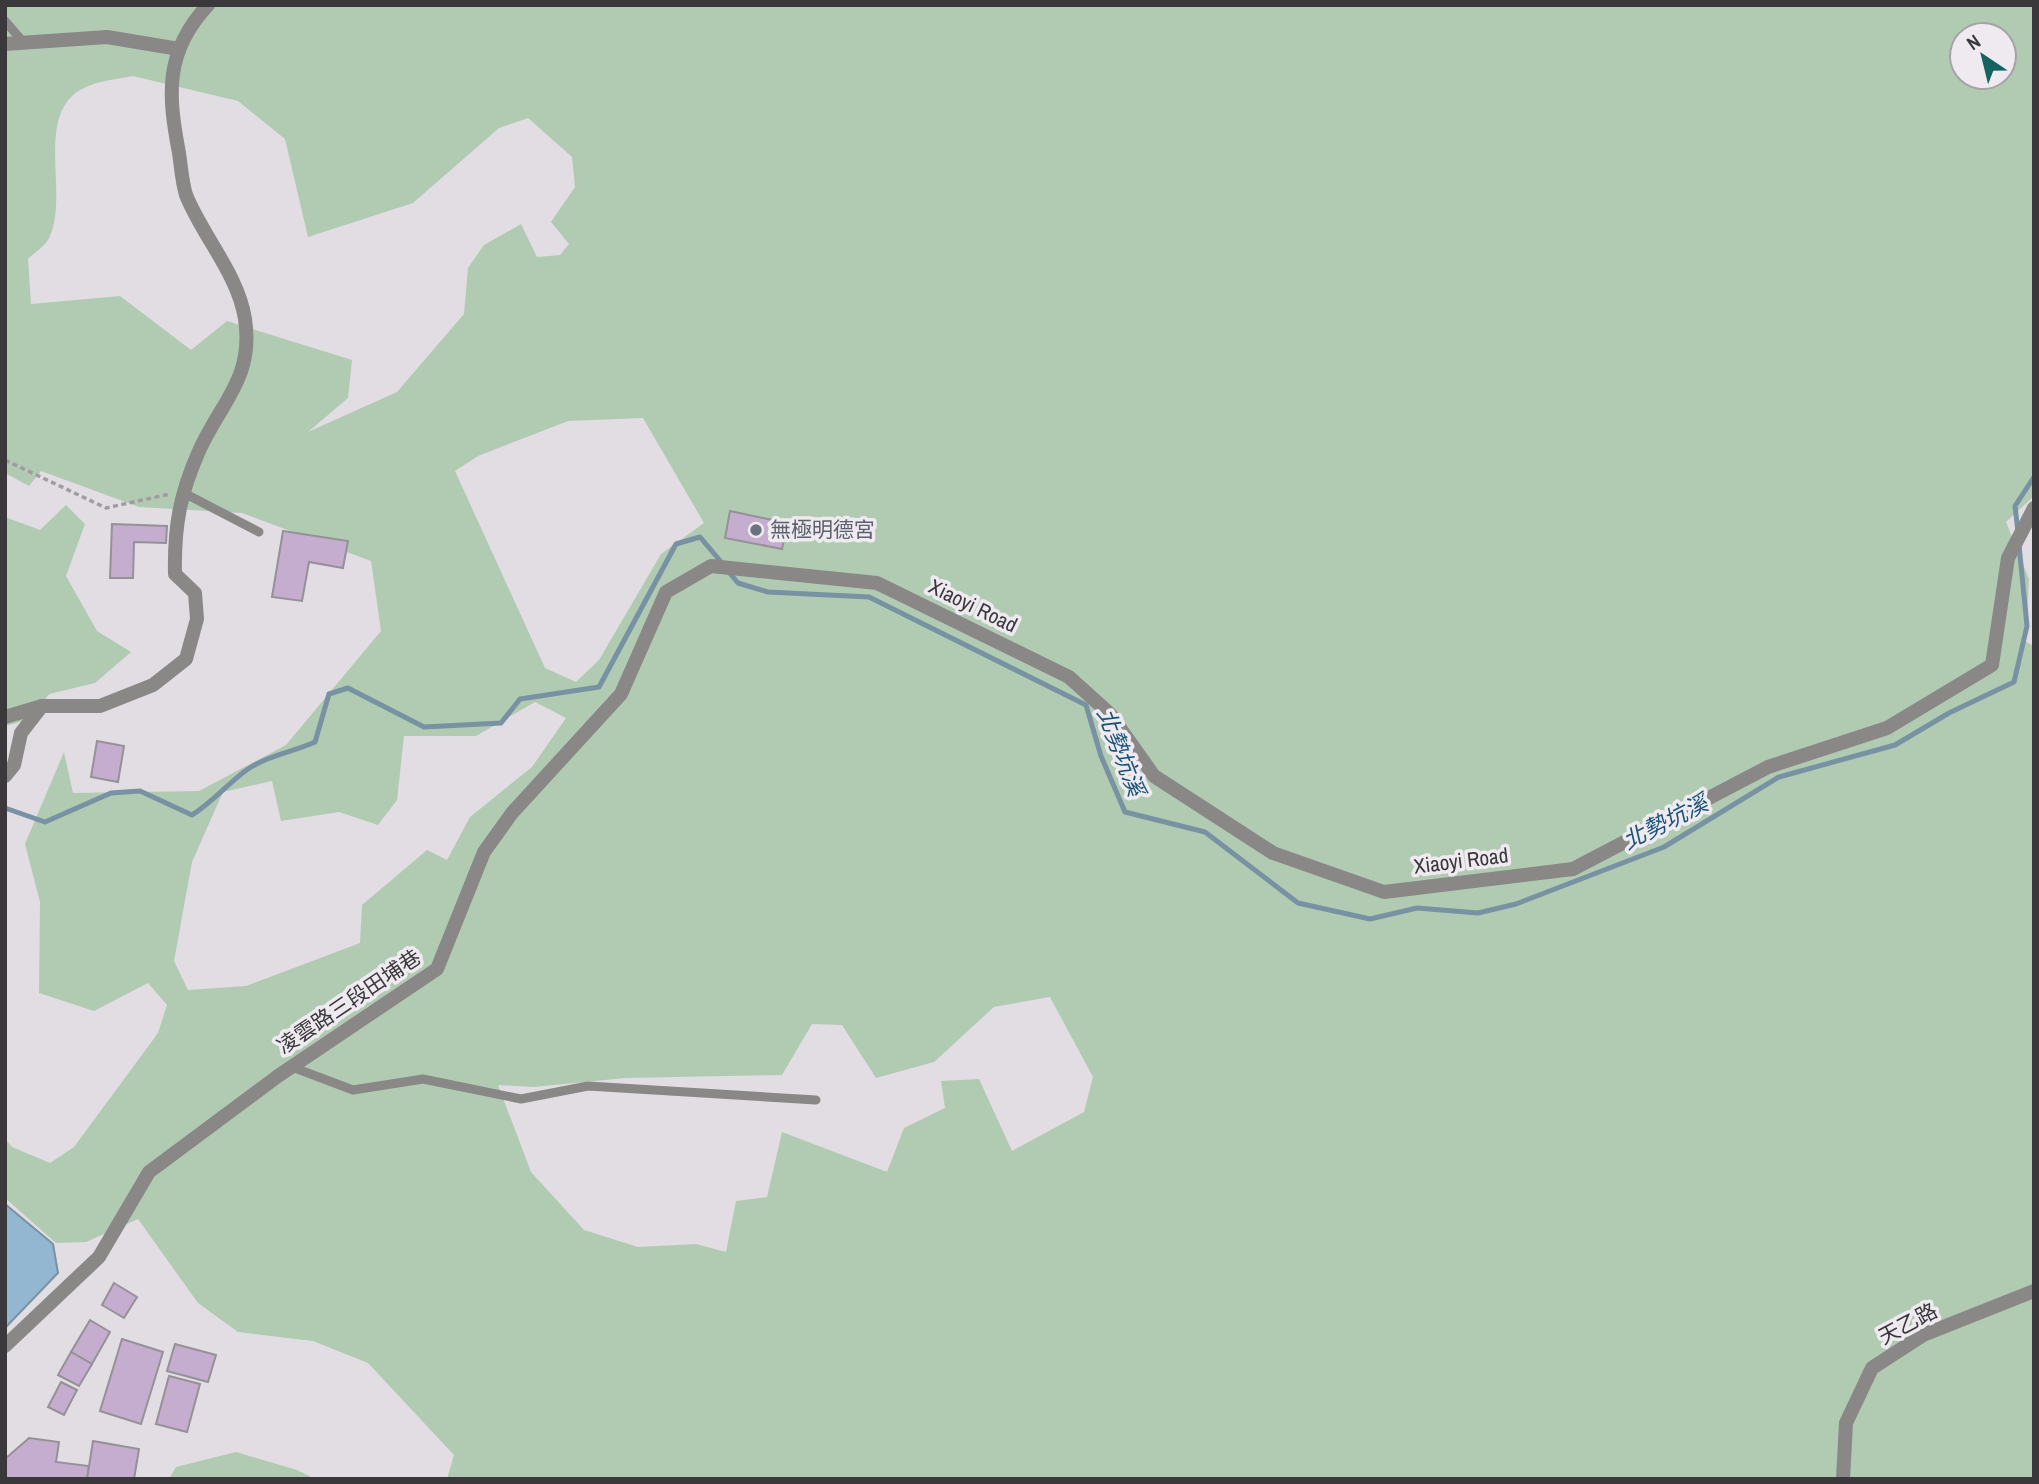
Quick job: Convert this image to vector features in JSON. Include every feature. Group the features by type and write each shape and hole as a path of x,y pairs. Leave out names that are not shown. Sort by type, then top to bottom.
{"street":[{"path":"5,717 42,706 100,706 153,685 186,660 197,620 195,593 175,574 174,528 182,492 200,448 233,390 248,354 244,317 218,251 186,194 170,89 179,49 195,19 208,5"},
{"path":"5,44 107,37 179,49"},
{"name":"Xiaoyi Road","path":"818,576 877,583 1069,677 1110,713 1154,776 1273,853 1384,892 1573,869 1768,767 1887,729 1992,665 2008,558 2034,508"},
{"name":"凌雲路三段田埔巷","path":"5,1346 99,1257 149,1172 292,1067 437,969 484,852 512,813 621,694 666,592 711,566 818,576"},
{"path":"5,776 13,765 21,733 42,706"},
{"name":"天乙路","path":"1843,1479 1846,1423 1872,1368 1923,1335 2034,1291"}],"lane":[{"path":"5,21 25,44"},
{"path":"182,492 259,532"},
{"path":"292,1067 353,1090 423,1079 521,1098 588,1086 816,1100"}],"path":[{"path":"5,460 106,508 182,492"}],"green space":[{"path":"5,5 2034,5 2034,496 2006,522 2029,579 2026,642 2034,646 2034,1479 447,1479 454,1455 368,1363 313,1341 238,1332 198,1303 138,1219 86,1242 56,1243 5,1198 5,1139 12,1147 50,1163 74,1147 158,1033 167,1005 148,983 94,1011 39,993 40,902 25,844 64,752 73,793 199,791 286,745 381,631 371,561 242,513 139,507 41,471 29,486 5,473","holes":["133,76 238,101 285,139 308,237 413,203 499,128 528,118 572,157 575,187 551,222 569,244 560,255 537,257 521,224 484,245 468,268 464,314 397,392 308,432 348,398 352,360 227,321 191,350 120,296 31,304 28,259 48,239 55,217 56,130 62,111 73,96 91,85","643,418 704,523 661,554 599,660 576,682 545,668 455,471 478,456 568,421","535,702 566,718 532,767 470,817 447,860 427,850 362,905 360,943 246,986 188,990 174,961 192,862 223,792 272,781 281,821 339,812 378,825 397,800 404,736 476,736","1050,997 1093,1077 1084,1112 1012,1151 979,1079 941,1081 945,1108 904,1128 887,1172 782,1132 767,1197 736,1201 726,1252 696,1244 638,1247 584,1230 531,1172 498,1085 534,1087 625,1078 782,1075 812,1024 842,1025 876,1078 934,1062 994,1007"]},
{"path":"66,505 85,524 66,576 97,631 131,652 95,683 49,694 31,719 5,726 5,517 40,530"},
{"path":"236,1452 297,1470 315,1479 169,1479 176,1467"}],"water":[{"path":"5,1204 53,1244 58,1273 5,1328"}],"building":[{"name":"無極明德宮","path":"730,511 787,523 782,549 725,538"},
{"path":"112,524 167,526 166,543 134,542 133,578 110,578"},
{"path":"283,531 348,541 343,568 309,562 302,601 272,597"},
{"path":"97,741 124,746 118,782 91,777"},
{"path":"114,1283 137,1297 124,1318 102,1305"},
{"path":"90,1320 110,1332 92,1364 71,1352"},
{"path":"122,1339 163,1352 141,1424 100,1411"},
{"path":"175,1344 216,1355 208,1382 167,1371"},
{"path":"71,1352 92,1364 79,1386 58,1375"},
{"path":"169,1376 200,1384 187,1432 156,1424"},
{"path":"61,1382 77,1390 64,1415 48,1407"},
{"path":"29,1438 59,1442 56,1462 89,1466 87,1479 5,1479 5,1459"},
{"path":"93,1441 139,1449 134,1479 87,1479"}],"waterway":[{"name":"北勢坑溪","path":"2018,532 2015,506 2034,477"},
{"name":"北勢坑溪","path":"5,808 45,822 111,793 140,791 192,815 256,764 315,742 329,694 348,688 424,727 501,723 520,699 599,687 676,544 700,537 722,563"},
{"name":"北勢坑溪","path":"728,571 738,583 768,592 869,597 1086,705 1101,756 1125,812 1205,832 1298,903 1370,919 1417,908 1478,913 1516,904 1664,847 1779,777 1895,745 1949,713 2014,682 2027,626 2019,545"}],"place":[{"name":"無極明德宮","path":"756,530"}]}
